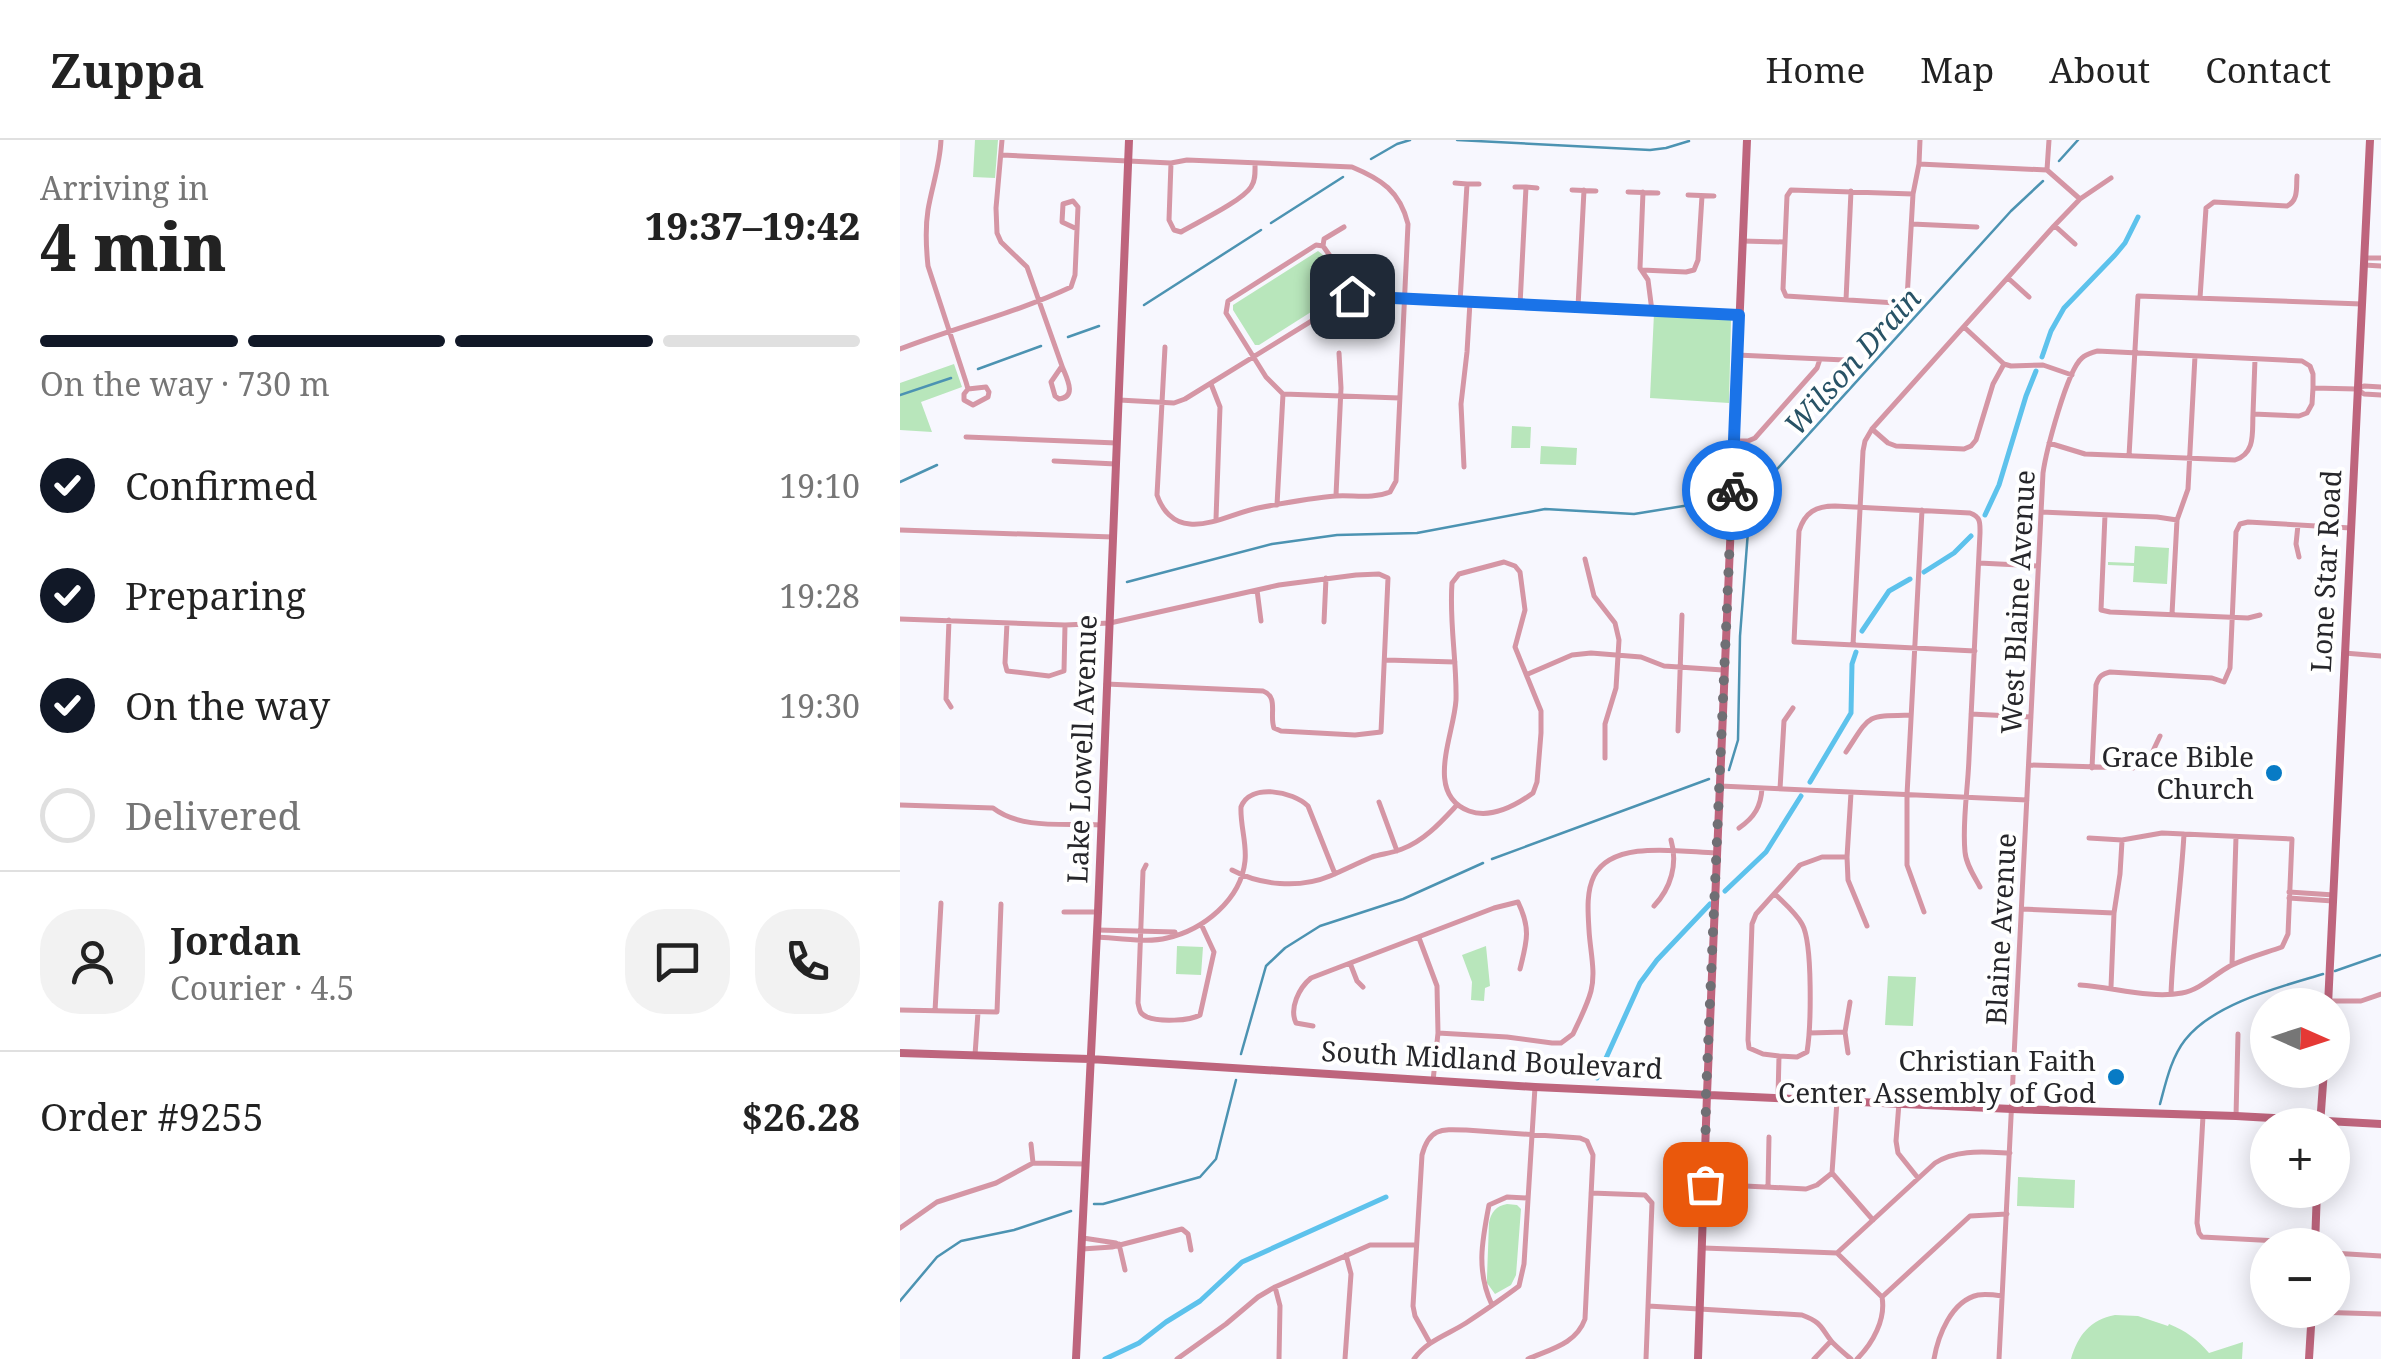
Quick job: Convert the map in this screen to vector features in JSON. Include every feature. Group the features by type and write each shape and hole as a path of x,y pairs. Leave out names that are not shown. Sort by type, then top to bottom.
{"main road":[{"name":"Lake Lowell Avenue","path":"1076,1359 1129,140"},
{"path":"1698,1359 1746,140"},
{"name":"Lone Star Road","path":"2329,988 2370,140"},
{"name":"South Midland Boulevard","path":"900,1052 1535,1087 2250,1117"},
{"name":"South Midland Boulevard","path":"2350,1123 2381,1124"},
{"path":"2310,1359 2311,1328"}],"street":[{"path":"941,140 940,164 928,213 928,266 968,389"},
{"path":"1002,140 996,208 998,233 1001,242 1027,266 1070,388 1070,394 1059,399 1050,382 1062,366"},
{"path":"1913,194 1790,190 1783,288 1786,296 1904,301 1908,292 1920,140"},
{"path":"2047,170 2049,140"},
{"path":"1002,155 1171,164 1187,160 1352,167 1376,177 1392,190 1408,224 1396,481 1390,492 1255,508 1194,525 1180,522 1161,506 1157,495 1165,346"},
{"path":"1171,164 1169,220 1174,230 1182,232 1251,188 1256,163"},
{"path":"1919,164 2047,170 2080,199"},
{"path":"2200,298 2209,204 2287,206 2294,201 2297,176"},
{"path":"1853,645 1863,451 1872,429 2054,226 2080,199 2111,178"},
{"path":"1456,183 1479,184"},
{"path":"1460,302 1467,184"},
{"path":"1514,187 1536,188"},
{"path":"1520,305 1526,187"},
{"path":"1572,190 1596,191"},
{"path":"1578,307 1584,190"},
{"path":"1846,300 1851,191"},
{"path":"1628,192 1658,192"},
{"path":"1643,192 1640,264 1648,280 1652,310"},
{"path":"1398,200 1405,194"},
{"path":"1688,195 1714,196"},
{"path":"1642,270 1694,270 1702,196"},
{"path":"900,350 1071,286 1075,276 1078,207 1068,201 1063,204 1062,222 1076,229"},
{"path":"1912,224 1977,227"},
{"path":"2054,226 2075,244"},
{"path":"1344,227 1324,239 1323,246 1352,296"},
{"path":"1742,240 1785,242"},
{"path":"1323,246 1316,245 1228,301 1226,313 1274,387 1283,394 1400,398"},
{"path":"2365,261 2381,262"},
{"path":"2008,278 2029,296"},
{"path":"1119,400 1185,399 1352,296 1739,315"},
{"path":"2130,456 2138,296 2362,304"},
{"path":"1464,467 1460,404 1470,302"},
{"path":"1964,328 2004,364 2043,365 2072,375"},
{"name":"West Blaine Avenue","path":"2027,800 2040,512 2049,442 2077,364 2097,351 2134,353"},
{"path":"1336,496 1339,353"},
{"path":"2134,353 2302,361 2310,366 2314,374 2308,413 2253,414"},
{"path":"1737,354 1845,360"},
{"path":"2172,614 2177,520 2188,488 2195,356"},
{"path":"1734,441 1754,438 1817,368 1820,359"},
{"path":"2049,442 2074,452 2236,460 2245,456 2251,444 2256,359"},
{"path":"1872,429 1896,446 1964,449 1976,440 1993,384 2004,364"},
{"path":"1211,384 1220,407 1216,519"},
{"path":"2357,390 2364,386 2381,387"},
{"path":"986,387 988,397 968,404 964,400 968,389 986,387"},
{"path":"2313,388 2381,395"},
{"path":"1277,505 1283,394"},
{"path":"966,437 1117,443"},
{"path":"1054,460 1116,464"},
{"path":"1975,651 1794,642 1800,532 1806,515 1822,506 1860,507 1970,512 1980,520 1975,651 1965,857 1980,887"},
{"path":"1922,510 1907,865 1924,912"},
{"path":"2040,512 2177,520"},
{"path":"2105,515 2102,610 2248,618 2260,615"},
{"path":"2092,768 2096,685 2103,674 2212,678 2224,682 2230,668 2230,617 2236,532 2240,524 2350,528"},
{"path":"2298,525 2296,544 2300,556"},
{"path":"900,530 1114,537"},
{"path":"1585,559 1594,596 1614,622 1619,654 1616,688 1604,724 1605,758"},
{"path":"1510,562 1520,572 1525,610 1515,647 1528,674 1542,723 1535,790 1496,812 1479,814 1456,806 1450,799 1444,776 1456,701 1455,662 1455,578 1474,568 1510,562"},
{"path":"1978,563 2038,566"},
{"path":"900,618 1110,624 1326,578 1379,574 1388,578 1381,732 1355,735 1281,731 1272,724 1272,698 1263,690 1106,684"},
{"path":"1324,622 1326,578"},
{"path":"1256,590 1261,621"},
{"path":"1678,731 1682,614"},
{"path":"949,620 946,699 951,707"},
{"path":"1007,622 1008,671 1050,676 1064,670 1065,625"},
{"path":"1528,674 1572,654 1590,652 1724,670"},
{"path":"2344,654 2381,656"},
{"path":"1386,660 1455,662"},
{"path":"1780,789 1784,721 1793,708"},
{"path":"1971,714 2031,717"},
{"path":"1846,752 1868,719 1911,716"},
{"path":"2029,765 2133,768 2152,753 2160,736"},
{"path":"1719,786 2027,800"},
{"path":"1740,828 1762,802 1762,788"},
{"path":"1852,793 1846,857 1851,892 1867,926"},
{"path":"1097,934 1170,938 1200,924 1228,900 1242,875 1245,853 1241,806 1248,795 1296,797 1308,806 1335,874"},
{"name":"Blaine Avenue","path":"1999,1359 2027,800"},
{"path":"1379,802 1397,851"},
{"path":"900,805 993,808 1002,816 1022,822 1100,825"},
{"path":"1232,870 1278,883 1314,881 1414,843 1456,806"},
{"path":"2080,985 2111,987 2122,992 2171,994 2191,990 2232,965 2282,947 2287,940 2292,839 2162,833 2122,840 2088,838"},
{"path":"2171,994 2184,834"},
{"path":"2232,965 2236,837"},
{"path":"1654,906 1671,880 1671,840"},
{"path":"2111,987 2122,840"},
{"path":"1438,1033 1552,1043 1568,1039 1591,990 1589,898 1599,868 1615,857 1635,852 1716,853"},
{"path":"1775,894 1801,921 1806,932 1809,1033 1807,1052 1802,1056 1780,1056 1749,1048 1752,924 1756,914 1800,865 1822,857 1846,857"},
{"path":"1146,865 1141,935 1142,1014 1190,1020 1200,1015 1214,960 1212,946 1200,924"},
{"path":"2289,895 2334,898"},
{"path":"1312,1026 1294,1019 1302,986 1311,978 1518,902 1528,936 1520,968"},
{"path":"935,1011 941,903"},
{"path":"900,1010 996,1012 1001,904"},
{"path":"2022,908 2114,913"},
{"path":"1064,912 1098,912"},
{"path":"1418,936 1437,986 1433,1081"},
{"path":"1350,963 1363,988"},
{"path":"2350,1002 2381,994"},
{"path":"1848,1052 1845,1032 1850,1002"},
{"path":"976,1055 978,1012"},
{"path":"1809,1033 1845,1032"},
{"path":"2236,1116 2238,1034"},
{"path":"1778,1097 1780,1056"},
{"path":"1414,1359 1430,1343 1519,1286 1524,1264 1535,1087"},
{"path":"1837,1101 1832,1173 1873,1220"},
{"path":"1899,1103 1898,1152 1918,1178"},
{"path":"2203,1116 2197,1223 2201,1236 2250,1240"},
{"path":"1430,1343 1413,1306 1422,1155 1430,1135 1448,1129 1580,1138 1588,1141 1593,1155 1585,1319 1573,1339 1528,1359"},
{"path":"1768,1187 1769,1136"},
{"path":"1030,1144 1033,1163"},
{"path":"1837,1253 1947,1155 2010,1153"},
{"path":"900,1228 936,1202 996,1182 1033,1163 1086,1164"},
{"path":"1705,1184 1806,1188 1832,1173"},
{"path":"1591,1192 1644,1196 1652,1203 1646,1359"},
{"path":"1492,1306 1482,1285 1488,1205 1507,1197 1527,1198"},
{"path":"1882,1297 1970,1216 2006,1214"},
{"path":"1082,1249 1182,1228 1188,1234 1191,1250"},
{"path":"1083,1238 1118,1244"},
{"path":"1118,1244 1125,1270"},
{"path":"1177,1359 1275,1287 1370,1245 1416,1246"},
{"path":"1648,1306 1802,1314 1823,1326 1831,1341 1854,1359 1873,1339 1883,1312 1882,1297 1837,1253 1703,1248"},
{"path":"2350,1254 2381,1256"},
{"path":"1345,1359 1351,1274 1346,1255"},
{"path":"1275,1287 1280,1306 1279,1359"},
{"path":"1934,1359 1944,1325 1959,1306 1980,1294 2002,1296"},
{"path":"2350,1313 2381,1314"},
{"path":"1814,1359 1831,1341"}],"green space":[{"path":"975,140 998,140 995,178 973,177"},
{"path":"1318,251 1334,270 1341,293 1255,345 1233,305"},
{"path":"1654,313 1731,320 1729,403 1650,398"},
{"path":"954,364 962,387 921,402 932,432 900,430 900,383"},
{"path":"1512,426 1531,427 1530,448 1511,448"},
{"path":"1541,446 1577,448 1576,465 1540,464"},
{"path":"2135,546 2169,548 2167,584 2133,582 2134,566 2108,565 2134,563"},
{"path":"1177,946 1203,947 1201,975 1176,974"},
{"path":"1486,946 1490,986 1485,988 1484,1001 1471,1000 1472,982 1462,955"},
{"path":"1888,976 1916,977 1913,1026 1885,1025"},
{"path":"2018,1177 2075,1180 2074,1208 2017,1206"},
{"path":"1507,1204 1521,1209 1516,1275 1511,1285 1495,1294 1487,1283 1489,1223 1495,1210"},
{"path":"2115,1315 2169,1324 2191,1336 2209,1353 2243,1342 2242,1359 2071,1359 2086,1330"}],"waterway":[{"path":"1371,159 1410,140"},
{"path":"1457,140 1650,150 1689,141"},
{"name":"Wilson Drain","path":"2059,161 2078,140"},
{"path":"1271,223 1343,177"},
{"name":"Wilson Drain","path":"1729,770 1738,740 1740,636 1750,505 1759,489 2011,211 2043,181"},
{"path":"2042,357 2064,308 2125,243 2138,217"},
{"path":"1144,305 1261,230"},
{"path":"1068,337 1099,326"},
{"path":"978,369 1041,346"},
{"path":"1985,515 1999,485 2036,371"},
{"path":"900,395 951,378"},
{"path":"900,482 937,465"},
{"path":"1127,582 1272,544 1337,535 1417,533 1545,509 1634,514 1721,503"},
{"path":"1924,572 1954,553 1971,536"},
{"path":"1862,631 1889,591 1910,579"},
{"path":"1810,782 1851,713 1852,664 1856,652"},
{"name":"Wilson Drain","path":"1492,859 1709,779"},
{"path":"1725,891 1766,852 1801,796"},
{"name":"Wilson Drain","path":"1241,1054 1266,966 1285,948 1320,926 1403,899 1483,863"},
{"path":"1597,1078 1640,983 1710,904"},
{"path":"2335,971 2381,955"},
{"path":"2160,1104 2176,1054 2197,1027 2249,998 2323,974"},
{"name":"Wilson Drain","path":"1094,1204 1200,1177 1216,1159 1236,1080"},
{"path":"1105,1359 1139,1343 1200,1301 1242,1262 1386,1197"},
{"name":"Wilson Drain","path":"900,1301 937,1257 961,1241 1014,1230 1071,1211"}],"way so far":[{"path":"1705,1184 1732,490"}],"place":[{"name":"Grace Bible Church","path":"2274,773"},
{"name":"Christian Faith Center Assembly of God","path":"2116,1077"}],"route":[{"path":"1352,296 1739,315 1732,490"}]}
